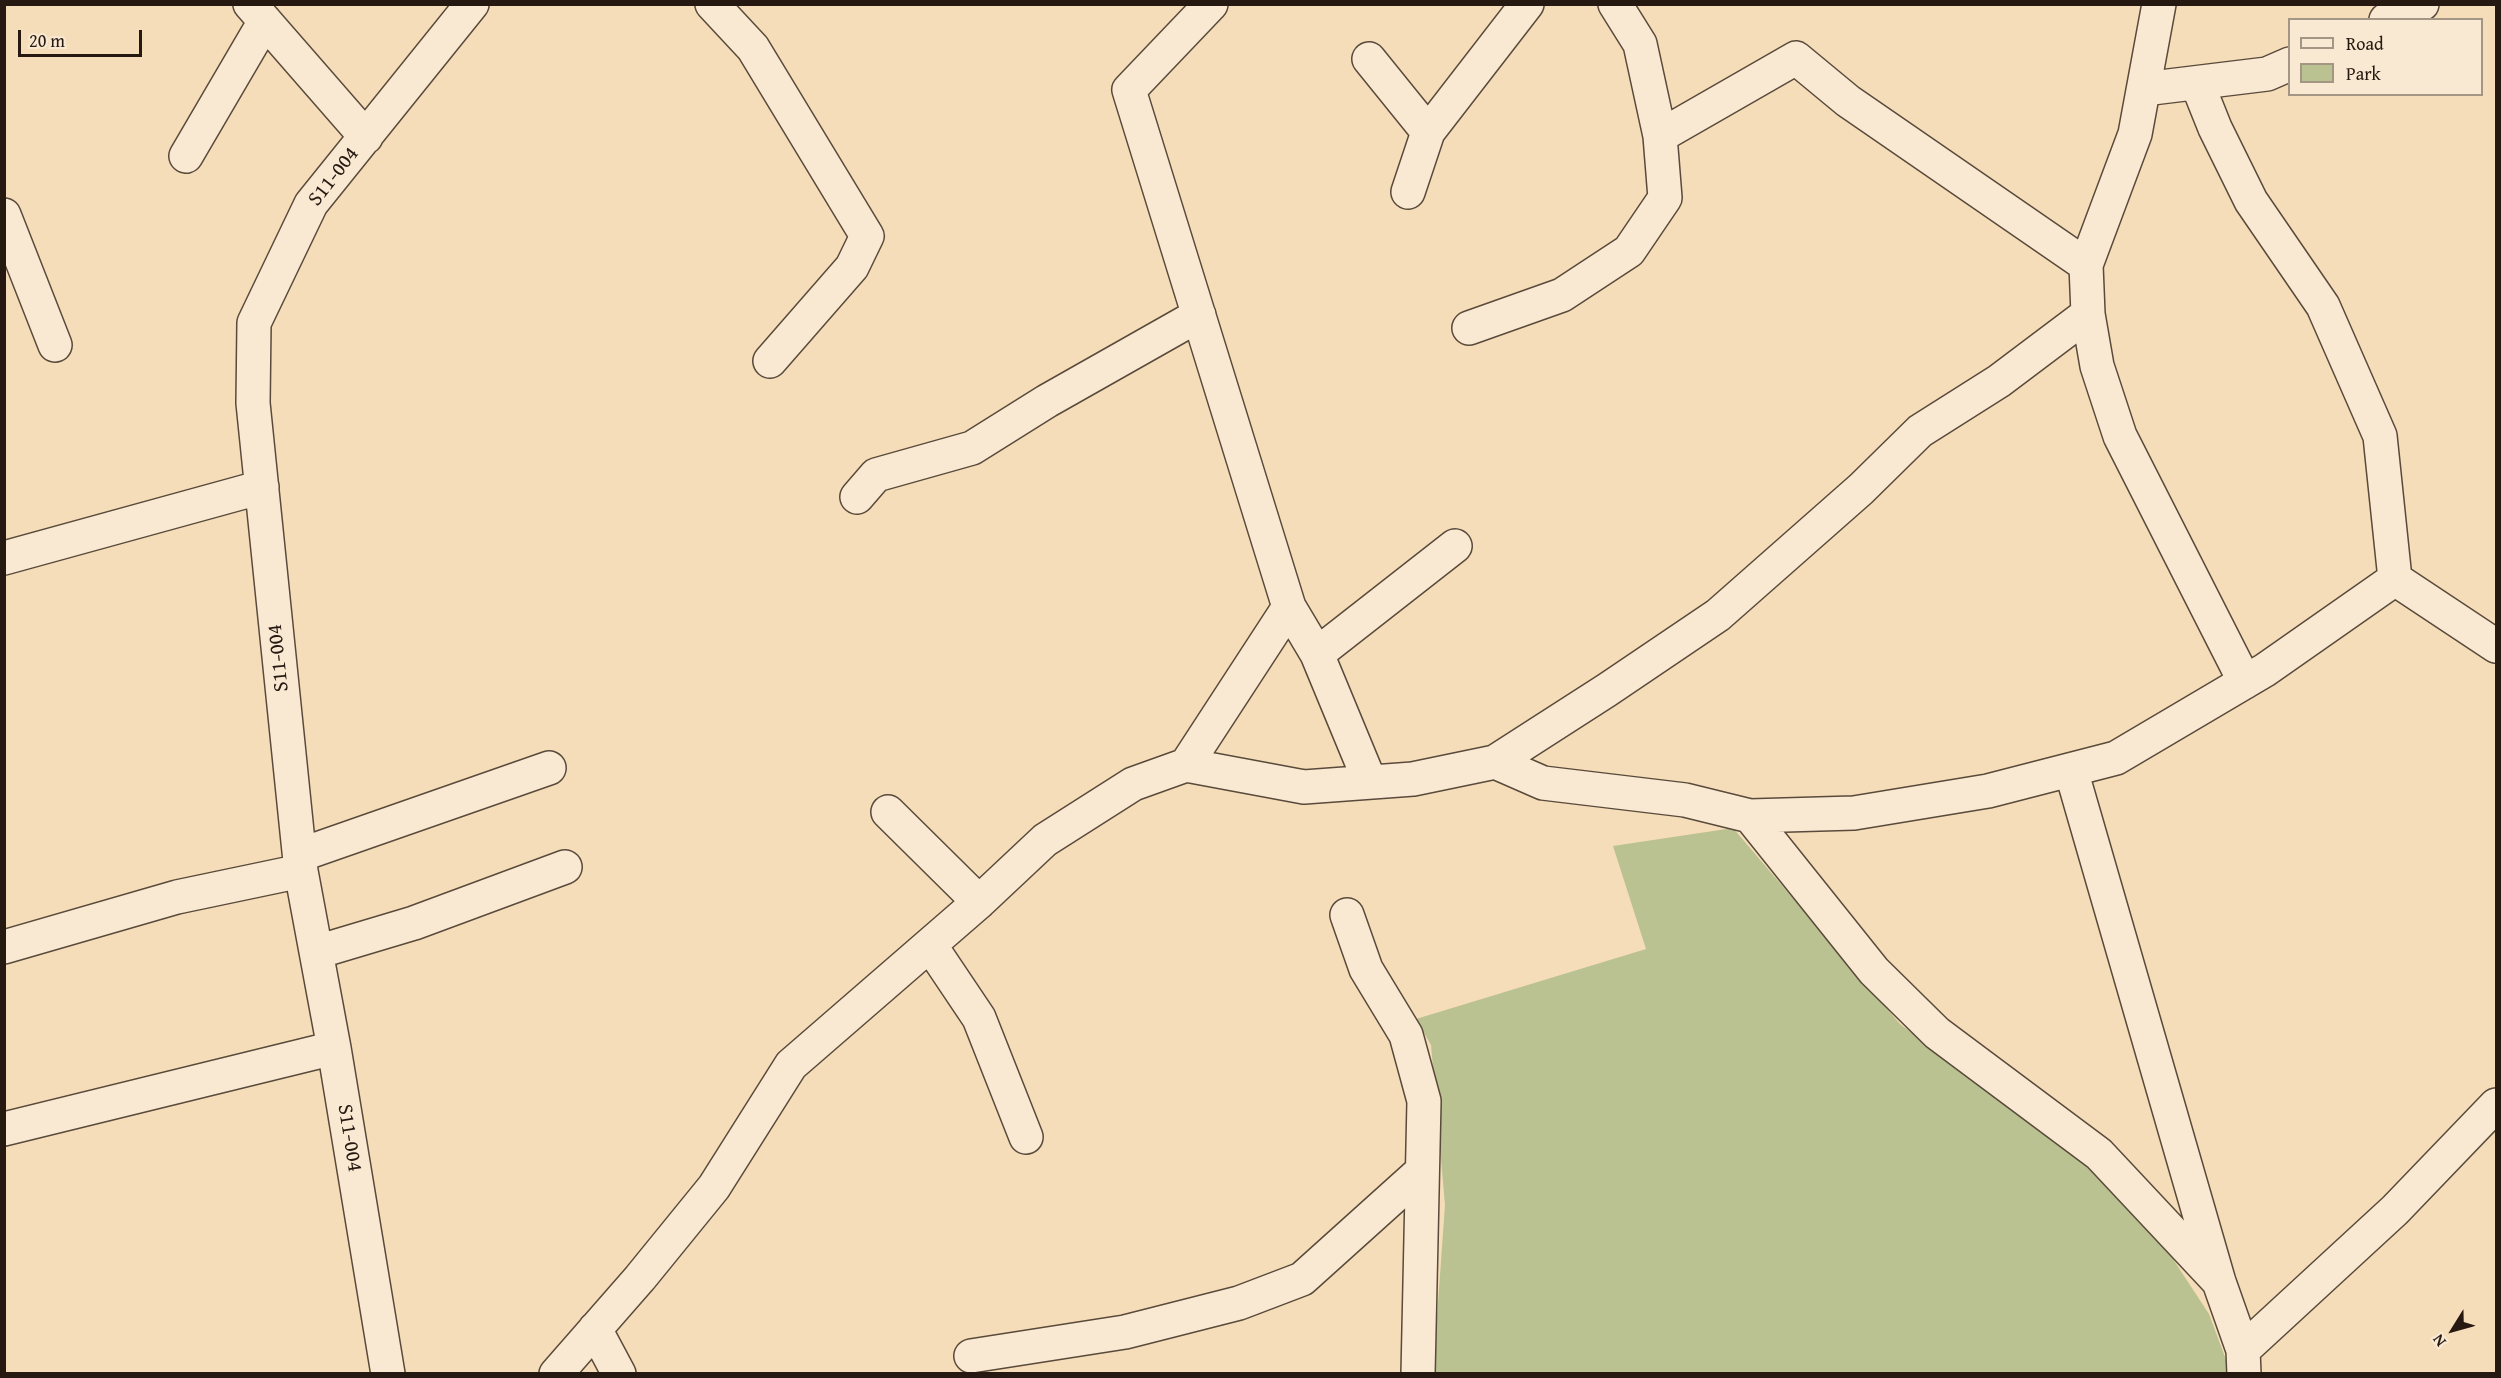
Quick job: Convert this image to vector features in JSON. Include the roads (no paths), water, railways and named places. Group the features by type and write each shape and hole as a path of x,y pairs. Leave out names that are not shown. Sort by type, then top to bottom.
{"street":[{"name":"S11-004","path":"388,1374 334,1048 300,863 253,403 254,323 311,204 472,4"},
{"path":"712,4 753,48 867,236 852,267 770,361"},
{"path":"1211,4 1129,90 1289,607 1317,654 1370,782"},
{"path":"1408,192 1428,132 1527,4"},
{"path":"1469,328 1562,295 1629,251 1665,198 1660,136 1640,44 1615,4"},
{"path":"2159,4 2135,134 2086,265 2088,314 2097,366 2120,436 2245,682"},
{"path":"2390,18 2422,4"},
{"path":"186,156 257,13 366,137"},
{"path":"1660,136 1796,58 1848,101 2086,265"},
{"path":"1369,59 1428,132"},
{"path":"2144,89 2267,74 2288,64"},
{"path":"2198,83 2215,128 2251,201 2323,306 2380,436 2395,579"},
{"path":"4,214 55,345"},
{"path":"556,1374 714,1187 791,1065 980,902 1045,840 1133,784 1186,765 1304,787 1413,779 1495,762 1718,615 1861,489 1920,431 1999,381 2088,314"},
{"path":"856,497 876,475 972,448 1047,401 1199,315"},
{"path":"4,558 262,487"},
{"path":"1317,654 1455,546"},
{"path":"2395,579 2496,646"},
{"path":"1495,762 1543,783 1685,800 1750,816 1854,813 1988,791 2116,758 2245,682 2395,579"},
{"path":"1186,765 1289,607"},
{"path":"4,946 300,863 549,768"},
{"path":"2071,770 2243,1362 2496,1105"},
{"path":"888,812 980,902"},
{"path":"1750,816 1874,971 1921,1018 1937,1033 2099,1154 2219,1282"},
{"path":"317,952 414,923 565,867"},
{"path":"1347,915 1366,969 1406,1035 1424,1101 1418,1374"},
{"path":"930,945 979,1018 1026,1137"},
{"path":"4,1129 334,1048"},
{"path":"971,1356 1125,1332 1239,1303 1302,1279 1422,1171"},
{"path":"595,1329 619,1374"}]}
